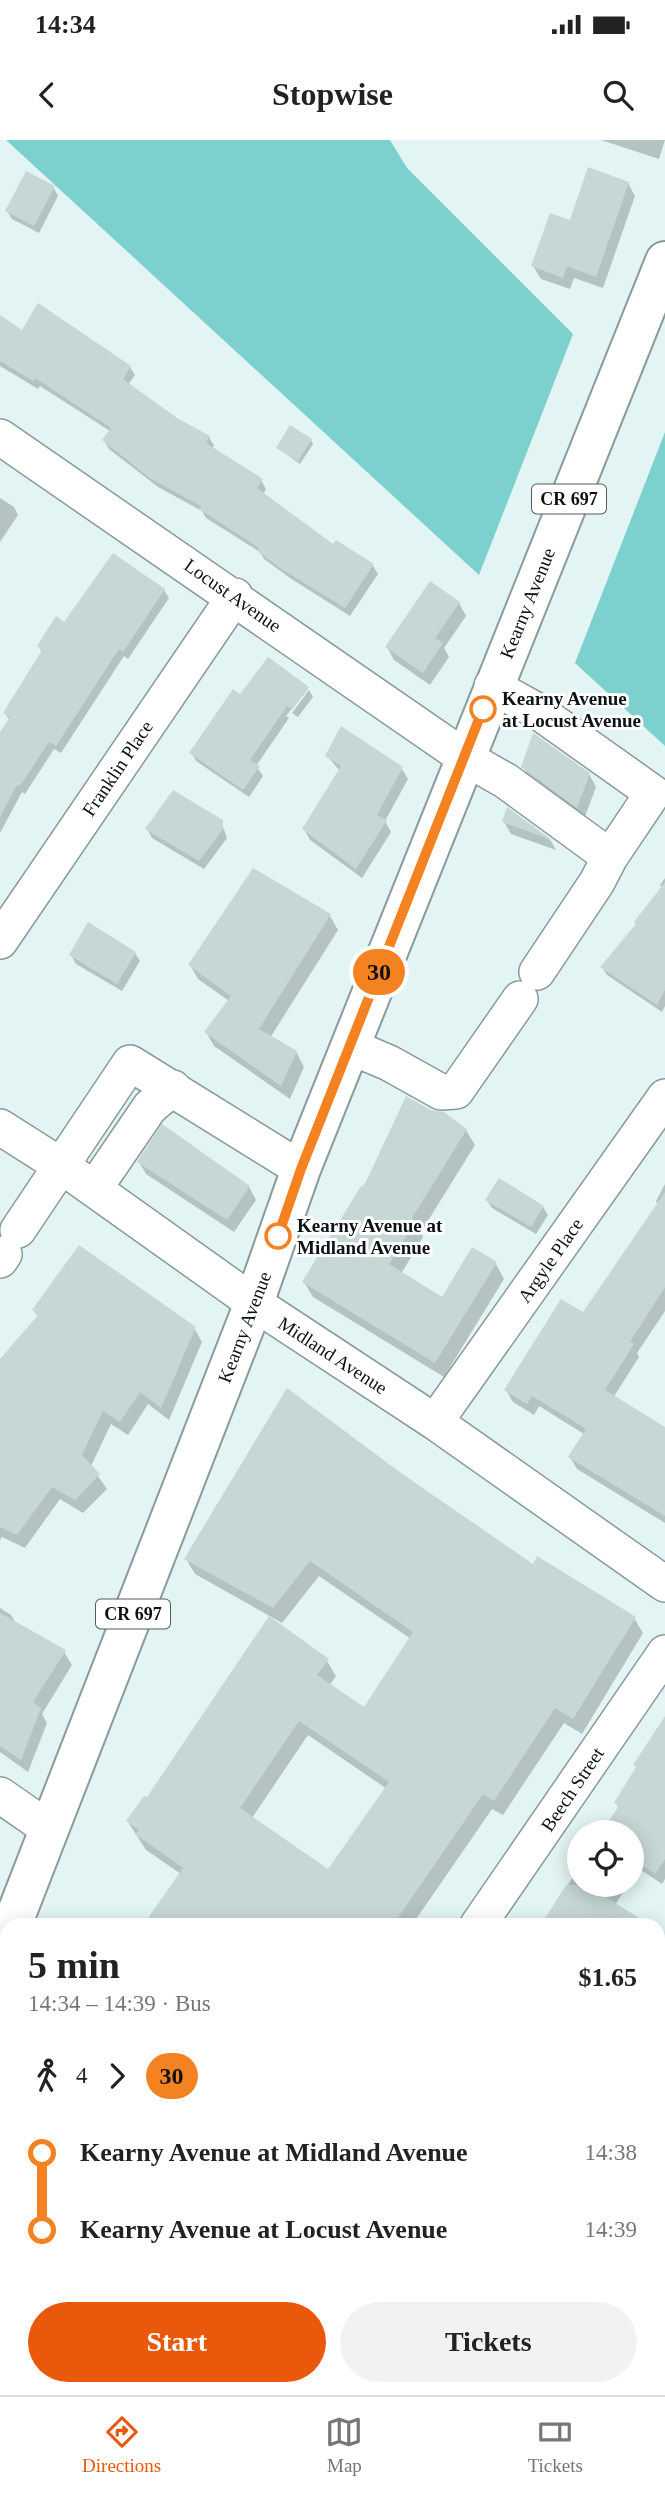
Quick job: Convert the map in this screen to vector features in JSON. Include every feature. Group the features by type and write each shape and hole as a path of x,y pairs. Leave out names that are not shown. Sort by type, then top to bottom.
{"main road":[{"name":"Kearny Avenue","path":"15,1918 254,1303 301,1169 349,1046 665,261"}],"street":[{"name":"Locust Avenue","path":"0,437 235,596 464,757 506,781 610,857"},
{"name":"Franklin Place","path":"0,941 235,596"},
{"path":"349,1046 389,1063 441,1092 456,1091 529,986 653,793 539,712 492,686"},
{"path":"8,1248 130,1063 301,1169"},
{"path":"94,1189 150,1107 173,1088"},
{"name":"Argyle Place","path":"435,1422 665,1097"},
{"name":"Midland Avenue","path":"0,1127 94,1189 254,1303 435,1422 665,1584"},
{"name":"Beech Street","path":"483,1918 665,1653"},
{"path":"0,1795 49,1829"}],"shaded area":[{"path":"6,140 390,140 407,168 573,334 479,575"},
{"path":"665,432 665,746 575,663"}],"building":[{"path":"588,167 629,182 596,277 567,266 563,278 531,266 550,213 570,220"},
{"path":"26,171 55,186 34,226 5,211"},
{"path":"38,303 131,366 123,379 177,418 210,436 206,443 263,479 257,488 333,544 336,540 374,564 345,608 283,570 257,551 259,548 199,509 201,506 151,479 102,440 111,428 35,378 33,381 0,361 0,315 22,330"},
{"path":"290,425 312,439 298,461 276,448"},
{"path":"113,553 165,589 123,652 119,649 56,746 49,742 20,786 17,785 0,817 0,732 10,717 3,713 42,650 37,646 56,616 64,622"},
{"path":"430,581 460,602 435,638 443,643 423,673 385,647"},
{"path":"268,657 309,687 292,710 287,706 250,760 260,766 243,790 189,753 233,689 240,694"},
{"path":"341,726 403,767 377,815 387,820 356,869 302,829 341,766 325,756"},
{"path":"533,733 590,773 577,808 521,767"},
{"path":"173,790 223,820 223,829 199,861 145,829"},
{"path":"507,807 552,840 502,822"},
{"path":"253,868 331,914 259,1029 297,1051 281,1086 204,1032 231,996 188,965"},
{"path":"665,882 665,990 657,1005 600,967 636,924 634,922"},
{"path":"88,922 136,952 117,984 69,955"},
{"path":"406,1096 431,1110 444,1112 467,1129 412,1218 416,1221 389,1264 442,1297 472,1247 497,1262 435,1363 302,1282 361,1186 363,1188"},
{"path":"162,1124 250,1186 227,1220 137,1162"},
{"path":"499,1178 544,1206 531,1227 485,1200"},
{"path":"665,1192 665,1287 630,1342 634,1344 605,1390 665,1427 665,1516 568,1457 586,1429 532,1396 527,1404 504,1390 561,1299 583,1312"},
{"path":"79,1245 196,1327 161,1408 140,1392 120,1422 103,1411 82,1455 100,1474 75,1500 52,1487 17,1535 0,1527 0,1359 38,1315 32,1310"},
{"path":"287,1388 401,1473 533,1564 537,1556 636,1617 573,1719 555,1708 494,1801 483,1794 398,1918 148,1918 183,1868 135,1834 139,1830 126,1821 144,1796 147,1797 269,1616 329,1659 317,1675 364,1707 413,1632 310,1561 273,1608 184,1559","holes":["299,1721 389,1782 328,1869 240,1808"]},
{"path":"0,1613 66,1650 33,1702 41,1708 21,1760 0,1746"},
{"path":"665,1716 665,1859 655,1874 644,1867 644,1820 609,1820 619,1806 614,1803 636,1767 633,1765"},
{"path":"567,1885 567,1897 606,1897 639,1918 545,1918"}],"bus line":[{"name":"30","path":"278,1236 301,1169 483,709"}],"place":[{"name":"Kearny Avenue at Locust Avenue","path":"483,709"},
{"name":"Kearny Avenue at Midland Avenue","path":"278,1236"}]}
